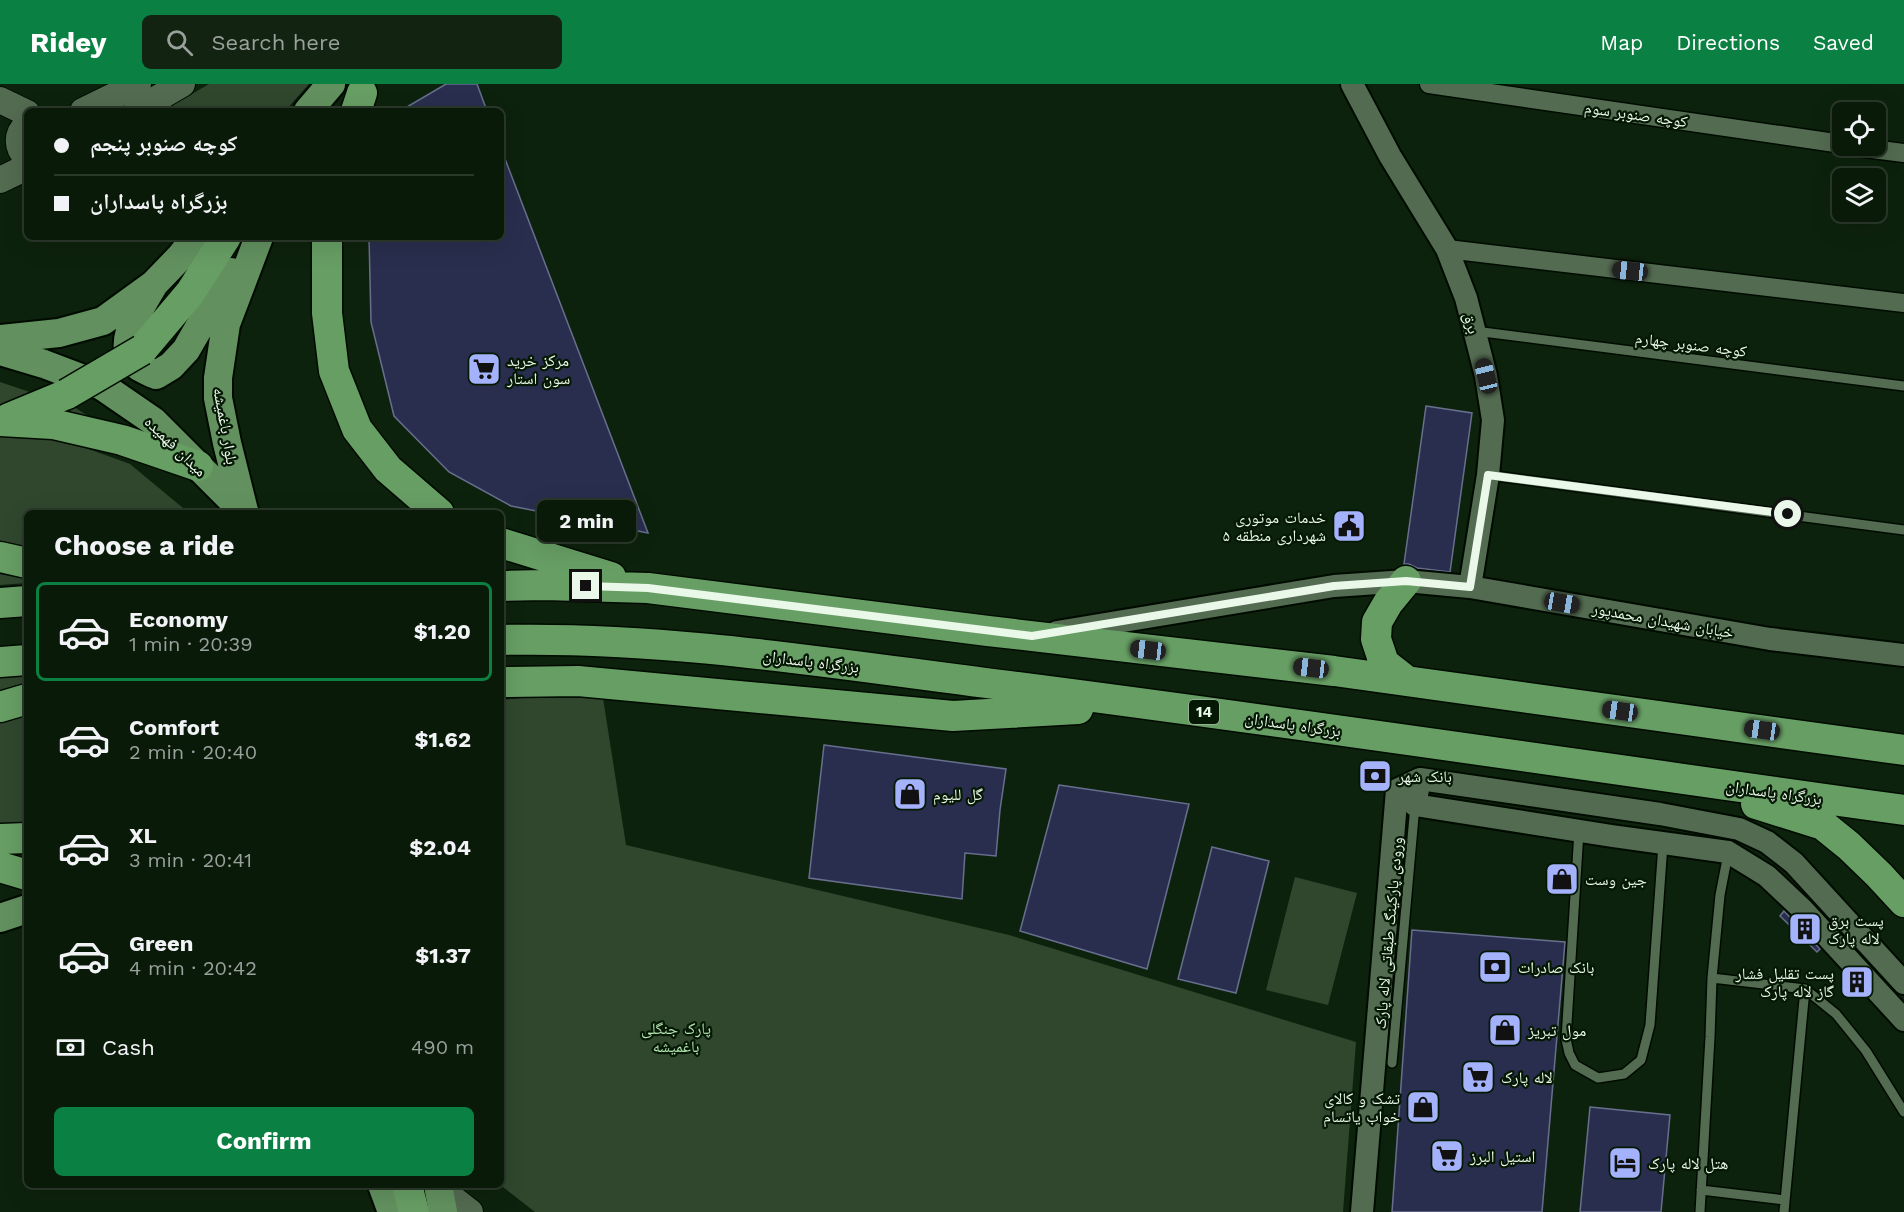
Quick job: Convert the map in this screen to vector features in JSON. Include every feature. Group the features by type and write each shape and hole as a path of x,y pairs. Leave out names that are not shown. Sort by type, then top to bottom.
{"highway":[{"path":"2,421 67,394 142,350 190,293 224,240"},
{"path":"327,240 327,312 334,371 357,429 388,469 436,510"},
{"path":"2,421 53,424 122,440 198,466"},
{"path":"504,544 648,588"},
{"path":"0,557 24,562"},
{"path":"1406,581 1388,603 1377,622 1376,639 1384,663 1407,681"},
{"path":"504,586 648,588 1334,671 1904,750"},
{"path":"0,603 24,602"},
{"name":"بزرگراه پاسداران","path":"504,640 535,639 693,646 1156,705 1904,810"},
{"path":"0,662 24,660"},
{"path":"504,682 578,681 953,716 1156,705"},
{"path":"0,707 24,700"},
{"path":"1674,778 1823,825 1864,860 1904,902"},
{"path":"0,839 24,838"},
{"path":"0,867 24,874"},
{"path":"408,1188 414,1212"}],"main road":[{"path":"89,108 138,84"},
{"path":"141,108 182,84"},
{"path":"311,108 331,84"},
{"path":"0,100 20,131"},
{"path":"0,180 24,168"},
{"path":"0,339 59,333 104,321 154,284 193,240"},
{"path":"154,284 129,329 127,350 137,366 156,375 171,366 186,350 223,285 255,240"},
{"name":"بلوار باغمیشه","path":"243,510 222,421 218,398 218,378 226,324 256,240"},
{"name":"میدان فهمیده","path":"0,351 44,364 102,386 153,421 241,510"},
{"path":"0,918 24,910"},
{"path":"0,927 24,929"},
{"path":"383,1188 392,1212"},
{"path":"440,1195 470,1212"}],"street":[{"name":"برق","path":"1352,84 1390,156 1447,249 1466,298 1486,376 1492,420 1488,475 1470,587"},
{"name":"کوچه صنوبر سوم","path":"1429,84 1832,143"},
{"path":"1886,151 1904,153"},
{"path":"1447,249 1904,303"},
{"name":"خیابان شهیدان محمدپور","path":"1032,636 1334,586 1406,581 1470,587 1770,639 1904,655"},
{"path":"1420,779 1415,805 1728,852 1767,876 1904,1020"},
{"path":"1362,1212 1397,790 1420,779 1660,814 1740,829 1767,842 1794,863 1904,983"},
{"path":"1605,835 1608,815 1735,837 1794,863"}],"lane":[{"name":"کوچه صنوبر چهارم","path":"1474,331 1904,386"},
{"path":"1488,475 1904,530"},
{"name":"ورودی پارکینگ طبقاتی لاله پارک","path":"1392,1063 1415,805"},
{"path":"1579,831 1566,1039 1575,1065 1598,1078 1624,1074 1641,1060 1650,1025 1663,844"},
{"path":"1700,1212 1712,978 1720,895 1728,852"},
{"path":"1712,978 1805,989 1836,1014 1866,1051 1904,1112"},
{"path":"1784,1212 1805,989"},
{"path":"1701,1191 1785,1200"}],"green space":[{"path":"209,84 309,84 288,108 168,108"},
{"path":"0,382 74,407 96,421 0,412"},
{"path":"0,434 61,439 130,464 185,510 24,510 24,550 0,546"},
{"path":"0,574 24,576 24,583 0,585"},
{"path":"24,676 24,692 0,700 0,677"},
{"name":"پارک جنگلی باغمیشه","path":"603,698 626,845 1009,935 1356,1042 1343,1212 535,1212 504,1188 504,700"},
{"path":"24,713 24,828 0,828 0,723"},
{"path":"1295,877 1357,893 1328,1005 1266,990"}],"building":[{"path":"446,84 477,84 486,108 405,108"},
{"name":"مرکز خرید سون استار","path":"504,156 648,533 511,506 449,472 394,416 371,322 369,240 504,240"},
{"path":"1426,406 1472,413 1450,572 1404,564"},
{"path":"824,745 1006,769 996,856 965,853 962,899 809,878"},
{"path":"1059,785 1189,804 1147,969 1020,931"},
{"path":"1212,847 1269,861 1236,993 1178,979"},
{"path":"1784,911 1820,949 1817,952 1780,916"},
{"name":"لاله پارک","path":"1412,930 1565,942 1542,1212 1392,1212"},
{"name":"هتل لاله پارک","path":"1590,1107 1670,1115 1661,1212 1580,1212"}],"place":[{"name":"مرکز خرید سون استار","path":"484,369"},
{"name":"خدمات موتوری شهرداری منطقه ۵","path":"1349,526"},
{"name":"بانک شهر","path":"1375,776"},
{"name":"گل للیوم","path":"910,794"},
{"name":"جین وست","path":"1562,879"},
{"name":"پست برق لاله پارک","path":"1805,929"},
{"name":"بانک صادرات","path":"1495,967"},
{"name":"پست تقلیل فشار گاز لاله پارک","path":"1857,982"},
{"name":"مول تبریز","path":"1505,1030"},
{"name":"لاله پارک","path":"1478,1077"},
{"name":"تشک و کالای خواب یاتسام","path":"1423,1107"},
{"name":"استیل البرز","path":"1447,1156"},
{"name":"هتل لاله پارک","path":"1625,1163"}],"route":[{"path":"586,586 648,588 1032,636 1334,586 1406,581 1470,587 1488,475 1788,514"}]}
